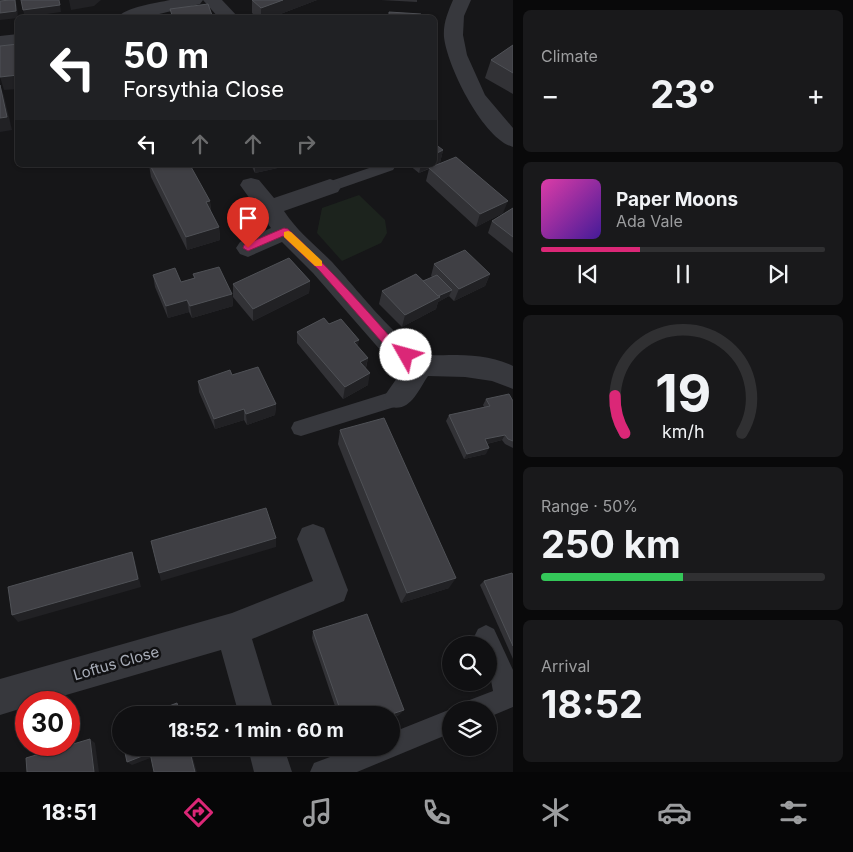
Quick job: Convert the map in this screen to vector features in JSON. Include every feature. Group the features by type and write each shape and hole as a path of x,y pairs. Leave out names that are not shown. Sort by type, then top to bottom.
{"street":[{"path":"130,15 141,6 194,0"},
{"path":"212,0 227,15"},
{"path":"462,0 456,9 454,36 458,59 474,94 504,132 513,140"},
{"path":"0,42 15,40"},
{"path":"251,185 270,208 284,231 322,267 391,344 421,365 465,366 496,370 513,378"},
{"path":"270,208 330,187"},
{"path":"248,248 284,231"},
{"path":"397,398 421,365"},
{"name":"Loftus Close","path":"0,697 232,630 332,590 313,539"},
{"path":"232,630 254,706"},
{"path":"268,756 273,772"}],"lane":[{"path":"330,187 385,167"},
{"path":"301,428 397,398"},
{"path":"497,661 501,670 506,698 497,702"},
{"path":"400,742 442,725"},
{"path":"323,772 366,756"}],"shaded area":[{"path":"359,195 385,220 387,233 381,243 342,261 317,233 322,208"}],"building":[{"path":"15,0 16,11 0,13 0,1"},
{"path":"21,0 59,0 60,5 23,10"},
{"path":"252,0 283,0 261,8"},
{"path":"208,4 212,15 172,15 170,9"},
{"path":"389,12 421,14 421,15 389,15"},
{"path":"15,44 15,75 0,77 0,46"},
{"path":"513,45 513,73 491,60"},
{"path":"0,85 7,117 0,118"},
{"path":"437,146 443,150 437,153"},
{"path":"456,157 508,201 480,214 429,168 437,167 437,165"},
{"path":"151,167 191,167 210,201 206,202 219,227 186,237"},
{"path":"513,208 513,237 492,221"},
{"path":"465,250 490,274 459,289 434,264"},
{"path":"289,258 310,281 253,309 233,284"},
{"path":"219,267 232,294 190,306 187,300 166,306 153,275 175,268 181,282 195,278 193,274"},
{"path":"416,274 440,297 405,315 382,291"},
{"path":"437,275 452,290 438,296 423,281"},
{"path":"324,318 329,324 341,319 359,340 354,342 368,358 360,362 370,373 345,387 297,332"},
{"path":"258,367 276,404 246,414 244,409 214,419 198,381 230,370 232,375"},
{"path":"509,394 513,401 513,441 505,435 485,439 489,448 467,454 449,415 490,406 486,399"},
{"path":"384,418 456,578 407,593 340,430"},
{"path":"266,508 276,538 159,573 151,541"},
{"path":"132,552 138,579 12,615 8,587"},
{"path":"512,573 513,575 513,646 484,581"},
{"path":"367,614 404,710 400,711 400,706 339,706 313,631"},
{"path":"90,739 94,772 27,772 26,758 33,756 80,756 80,742"},
{"path":"126,756 142,756 127,762"},
{"path":"151,756 191,756 195,772 154,772"}],"slow traffic":[{"path":"288,234 319,264"}],"route":[{"path":"248,248 284,231 322,267 391,344 406,355"}]}
